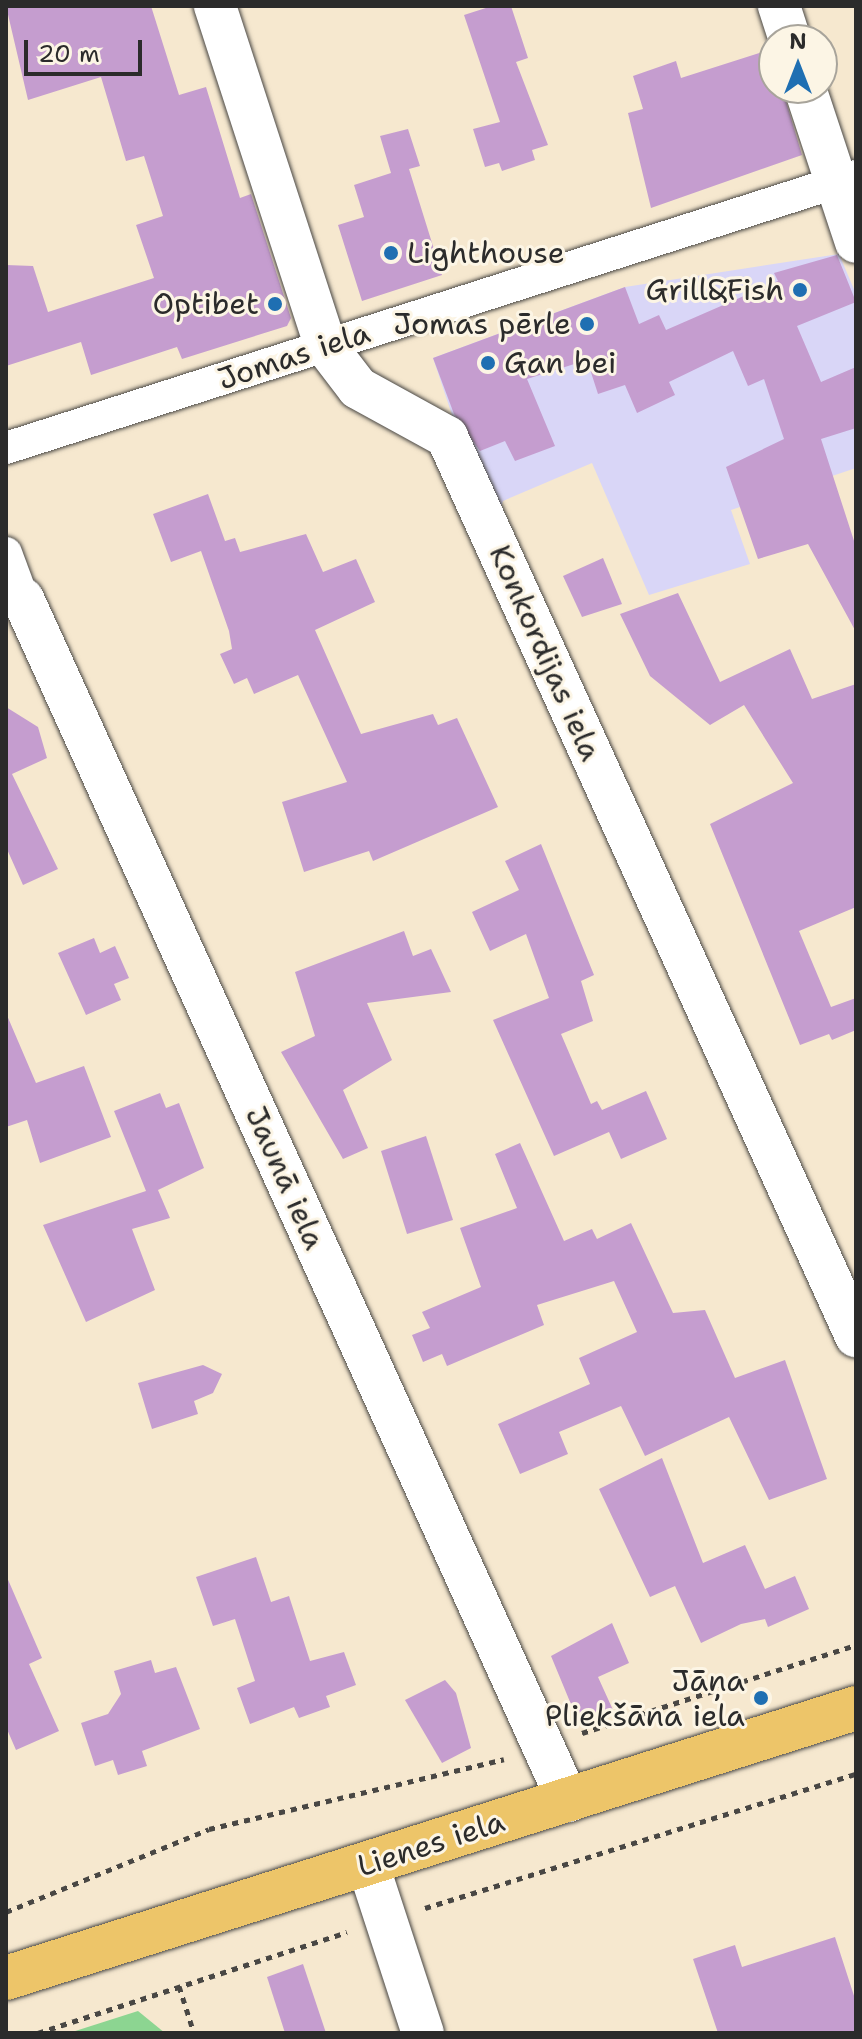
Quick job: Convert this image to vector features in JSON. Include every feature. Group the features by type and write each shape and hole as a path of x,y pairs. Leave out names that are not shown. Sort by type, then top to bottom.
{"main road":[{"name":"Lienes iela","path":"6,1978 856,1708"}],"street":[{"name":"Konkordijas iela","path":"215,6 325,345 358,388 447,437 856,1336"},
{"path":"812,104 846,180 856,242"},
{"name":"Jomas iela","path":"6,448 846,180"},
{"name":"Jaunā iela","path":"6,553 23,599 568,1801"},
{"path":"368,1865 423,2033"}],"path":[{"path":"6,1912 209,1829 449,1776 856,1645"},
{"path":"38,2033 386,1920 856,1774"},
{"path":"179,1986 194,2033"}],"shaded area":[{"path":"839,254 856,294 856,468 731,510 750,564 649,595 592,463 503,501 499,512 454,421 433,358 625,287"}],"green space":[{"path":"138,2011 165,2033 69,2033"}],"building":[{"path":"6,6 151,6 179,95 206,87 240,198 251,194 291,318 287,326 182,359 177,347 91,375 81,342 6,366 6,265 33,266 48,312 154,278 136,225 163,216 144,156 126,161 101,77 28,100"},
{"path":"492,6 511,6 528,58 516,62 548,145 532,150 535,160 502,171 499,163 485,167 473,129 500,122 464,15"},
{"path":"758,54 758,104 787,104 802,155 651,208 628,113 643,109 633,76 676,61 681,78"},
{"name":"Lighthouse","path":"408,129 420,166 409,169 442,275 362,301 338,225 364,217 354,185 391,173 380,136"},
{"path":"837,255 856,302 797,326 821,382 856,367 856,428 821,439 856,547 856,632 808,544 758,559 726,467 784,439 764,379 748,386 733,351 669,382 675,395 637,413 625,385 598,394 587,360 527,379 555,446 515,461 505,441 480,451 454,414 433,358 625,287 639,324 659,315 666,330 778,281 774,273"},
{"path":"208,494 225,541 235,538 240,552 306,534 323,572 356,559 375,602 315,630 361,734 433,714 438,725 457,718 498,807 373,861 369,851 304,872 282,802 347,782 298,675 254,694 247,678 234,684 220,654 232,649 229,631 201,551 171,562 153,514"},
{"path":"603,558 622,604 582,617 563,576"},
{"path":"678,593 720,682 790,649 812,699 856,684 856,907 799,931 831,1007 856,998 856,1030 832,1040 829,1034 800,1045 710,824 793,783 744,705 710,725 650,676 620,614"},
{"path":"6,707 38,727 47,758 12,774 58,869 23,885 6,847"},
{"path":"541,844 594,975 581,981 593,1021 561,1034 591,1104 597,1101 602,1110 646,1091 667,1139 621,1159 609,1132 554,1156 493,1020 549,998 526,934 490,951 472,912 519,890 505,861"},
{"path":"404,931 413,956 431,949 451,992 367,1003 392,1060 343,1090 368,1148 343,1159 281,1052 315,1036 295,972"},
{"path":"94,938 100,953 115,946 129,978 114,984 121,1000 86,1015 58,953"},
{"path":"6,1013 36,1083 84,1066 111,1137 40,1163 27,1120 6,1127"},
{"path":"160,1093 166,1108 179,1103 204,1168 158,1190 170,1218 132,1229 155,1290 86,1322 43,1225 146,1191 114,1111"},
{"path":"426,1136 453,1220 407,1234 381,1151"},
{"path":"520,1143 564,1241 592,1229 597,1239 631,1223 673,1313 705,1310 735,1378 785,1360 827,1479 769,1500 729,1417 645,1456 621,1406 559,1432 568,1454 520,1474 498,1424 590,1384 579,1358 637,1332 614,1281 537,1305 544,1325 447,1366 442,1354 423,1362 412,1335 430,1328 422,1312 481,1287 460,1228 517,1208 495,1154"},
{"path":"203,1365 222,1374 213,1393 194,1401 198,1414 152,1429 138,1383"},
{"path":"662,1458 703,1563 745,1545 765,1589 795,1576 809,1609 768,1627 765,1619 741,1624 701,1643 675,1586 650,1597 599,1489"},
{"path":"256,1557 271,1602 289,1596 310,1661 344,1652 356,1685 326,1696 330,1707 299,1718 294,1707 250,1724 237,1688 255,1681 235,1619 213,1626 196,1577"},
{"path":"6,1575 42,1658 29,1664 59,1731 16,1750 6,1727"},
{"path":"612,1623 629,1663 598,1677 613,1710 580,1726 551,1656"},
{"path":"151,1660 155,1673 176,1667 200,1729 142,1751 147,1766 118,1775 113,1760 95,1766 81,1723 108,1714 121,1694 114,1671"},
{"path":"445,1680 456,1693 471,1748 442,1763 405,1700"},
{"path":"835,1937 856,2002 856,2033 718,2033 693,1959 735,1945 742,1967"},
{"path":"303,1964 326,2033 285,2033 267,1977"}],"place":[{"name":"Lighthouse","path":"391,253"},
{"name":"Grill&Fish","path":"800,290"},
{"name":"Optibet","path":"275,304"},
{"name":"Jomas pērle","path":"587,324"},
{"name":"Gan bei","path":"488,363"},
{"name":"Jāņa Pliekšāna iela","path":"761,1698"}]}
